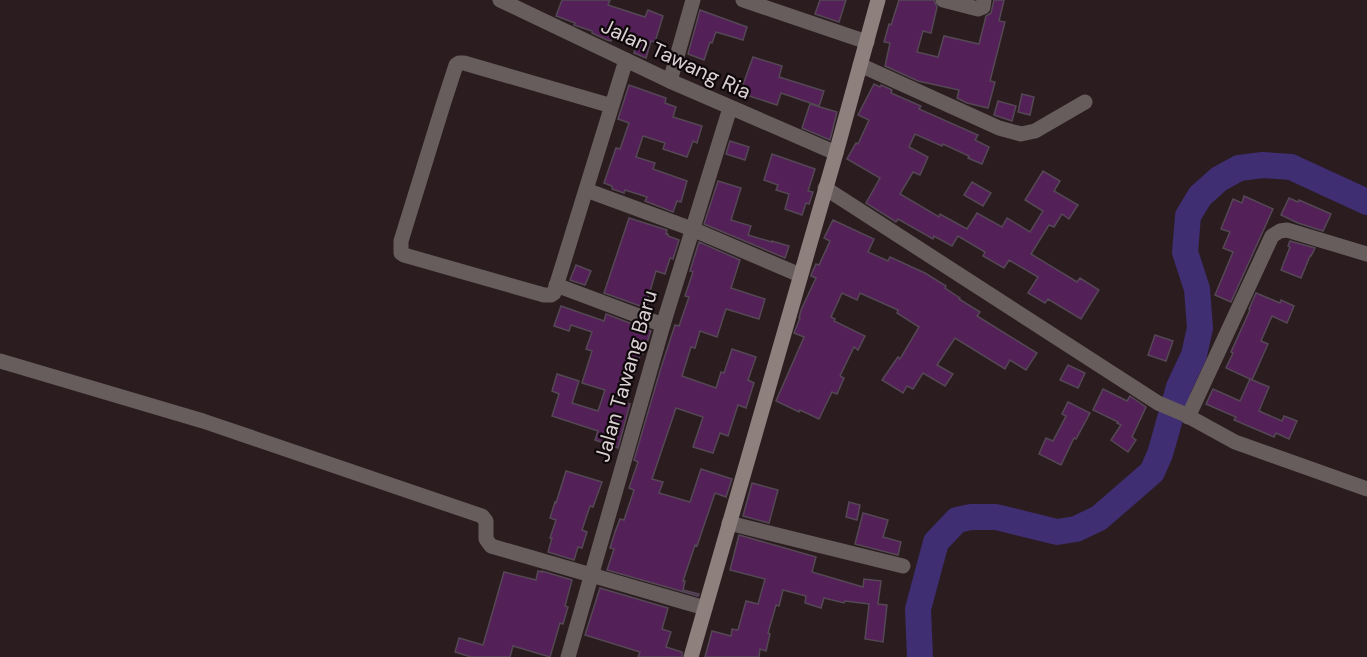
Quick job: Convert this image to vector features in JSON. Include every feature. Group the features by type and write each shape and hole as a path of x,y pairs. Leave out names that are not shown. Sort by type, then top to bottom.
{"street":[{"name":"Jalan Tawang Ria","path":"500,0 670,81 836,153"},
{"path":"670,81 693,0"},
{"path":"744,0 867,42"},
{"path":"691,657 878,0"},
{"path":"943,0 978,9 983,7 984,0"},
{"path":"612,106 464,63 456,65 401,241 401,253 544,295 554,293 556,285 612,106 626,60"},
{"path":"861,65 999,128 1022,134 1040,129 1085,102"},
{"name":"Jalan Tawang Baru","path":"568,657 663,325 730,108"},
{"path":"825,188 1158,403 1235,442 1367,489"},
{"path":"586,189 692,229 800,275"},
{"path":"1186,416 1272,236 1287,230 1367,254"},
{"path":"556,285 663,325"},
{"path":"0,361 203,421 482,516 486,521 486,540 491,546 705,608"},
{"path":"729,523 903,566"}],"building":[{"path":"562,0 610,0 608,5 645,17 648,10 663,16 655,42 651,41 646,58 634,53 637,43 613,36 611,41 607,40 556,16"},
{"path":"820,0 846,0 839,22 815,14"},
{"path":"899,0 934,0 937,7 931,33 923,31 917,52 938,57 944,36 979,44 986,16 991,13 994,0 1004,0 999,21 1005,22 990,81 995,82 988,108 957,98 959,90 918,81 885,66 890,43 884,42"},
{"path":"700,10 747,27 743,40 716,32 704,60 688,54"},
{"path":"753,57 782,66 779,77 824,91 819,106 781,93 777,105 740,93"},
{"path":"874,84 892,90 891,93 921,106 919,109 978,135 975,140 989,147 982,164 943,144 942,146 915,134 909,147 928,157 920,175 913,172 900,194 939,217 940,214 967,229 977,213 1002,227 1007,218 1030,232 1043,211 1025,200 1043,171 1060,181 1054,191 1078,205 1069,219 1062,214 1054,227 1049,225 1031,254 1077,282 1080,278 1099,290 1081,319 1048,299 1045,303 1028,293 1038,277 1009,260 1004,268 983,256 985,252 958,236 952,246 934,236 933,239 898,219 896,222 866,203 880,178 847,159 856,143 858,144 869,120 858,115"},
{"path":"629,85 666,98 665,103 676,107 673,117 702,126 697,143 693,141 687,157 663,149 665,143 643,136 636,157 655,163 653,169 687,181 681,202 677,201 673,212 645,201 647,197 625,190 624,193 604,183 616,148 620,149 629,123 618,119"},
{"path":"1022,94 1034,97 1030,115 1018,112"},
{"path":"998,101 1016,106 1012,121 994,115"},
{"path":"810,104 837,112 830,140 802,128"},
{"path":"730,141 749,147 745,160 726,154"},
{"path":"772,154 815,169 808,191 813,192 802,215 785,209 789,194 776,190 778,185 764,180"},
{"path":"718,181 741,188 731,220 751,226 748,235 789,246 785,258 704,224"},
{"path":"972,182 991,193 983,206 964,195"},
{"path":"1244,196 1273,209 1231,302 1215,295 1233,252 1223,248 1230,232 1221,229 1233,199 1242,203"},
{"path":"1289,198 1331,214 1323,231 1281,215"},
{"path":"629,218 667,230 668,236 679,240 665,274 656,271 646,308 604,293"},
{"path":"833,220 874,239 868,252 888,261 890,257 925,273 980,312 977,316 1037,353 1026,370 1010,360 1005,369 955,338 937,365 953,374 945,386 923,373 913,389 907,386 903,393 882,380 898,357 900,359 919,327 897,313 898,310 860,293 857,300 842,293 831,317 835,319 834,321 865,336 858,350 854,347 840,376 844,378 837,394 832,392 819,419 776,401 804,337 794,333 801,310 816,278 811,275 816,264 819,265 830,241 824,238"},
{"path":"1290,241 1315,248 1301,278 1281,270"},
{"path":"699,242 740,260 731,288 765,299 759,319 726,309 717,337 700,331 695,348 691,347 682,376 716,388 732,349 756,357 748,380 754,383 746,408 738,405 728,436 720,433 713,453 693,447 703,417 676,408 652,479 663,482 659,493 690,502 701,469 732,479 726,497 715,493 683,581 685,581 683,590 699,594 698,596 607,570 614,549 610,548 615,532 620,519 624,520 634,490 629,488 638,462 634,460 660,371 675,325 679,326 689,297 685,296"},
{"path":"576,265 591,271 585,285 570,280"},
{"path":"1256,293 1294,306 1287,323 1272,316 1261,341 1268,344 1252,380 1226,368"},
{"path":"561,306 604,321 606,314 651,331 634,374 625,371 615,399 630,404 618,448 595,440 598,431 552,416 559,394 552,391 557,374 579,381 572,403 598,411 605,390 582,383 592,351 586,349 592,332 571,325 569,331 554,326"},
{"path":"1155,335 1173,341 1166,361 1148,355"},
{"path":"1068,365 1085,373 1078,388 1060,380"},
{"path":"1250,379 1269,387 1259,411 1282,421 1284,416 1297,421 1289,439 1276,433 1274,437 1234,420 1236,417 1206,404 1213,389 1240,401"},
{"path":"1103,389 1127,401 1130,396 1146,407 1132,437 1136,440 1128,452 1111,440 1121,425 1093,410"},
{"path":"1068,402 1090,413 1061,465 1039,454 1046,438 1053,441 1066,416 1062,414"},
{"path":"566,471 602,482 593,507 590,506 582,530 587,532 582,548 578,547 574,560 548,552 556,520 550,518"},
{"path":"752,483 778,490 769,523 743,516"},
{"path":"849,502 860,505 857,520 846,517"},
{"path":"863,513 888,520 883,537 901,542 898,555 855,544"},
{"path":"739,535 816,557 812,572 863,587 864,579 881,581 878,604 887,605 883,642 865,639 869,604 845,601 844,603 824,598 821,608 805,603 806,596 783,590 768,633 770,634 766,651 760,649 759,657 705,657 712,631 731,636 732,629 738,630 746,601 758,604 765,579 730,570"},
{"path":"538,571 572,580 565,606 568,607 563,624 560,623 550,657 513,646 510,657 471,657 455,652 459,638 483,645 504,572 536,580"},
{"path":"600,588 668,608 662,629 671,632 666,647 682,652 682,657 638,657 640,652 585,635"}],"waterway":[{"path":"920,657 918,609 936,542 957,520 971,517 996,517 1057,532 1076,529 1099,518 1152,472 1160,454 1179,387 1194,355 1200,328 1197,289 1185,252 1188,216 1200,196 1219,179 1239,168 1263,165 1291,167 1367,202"}]}
